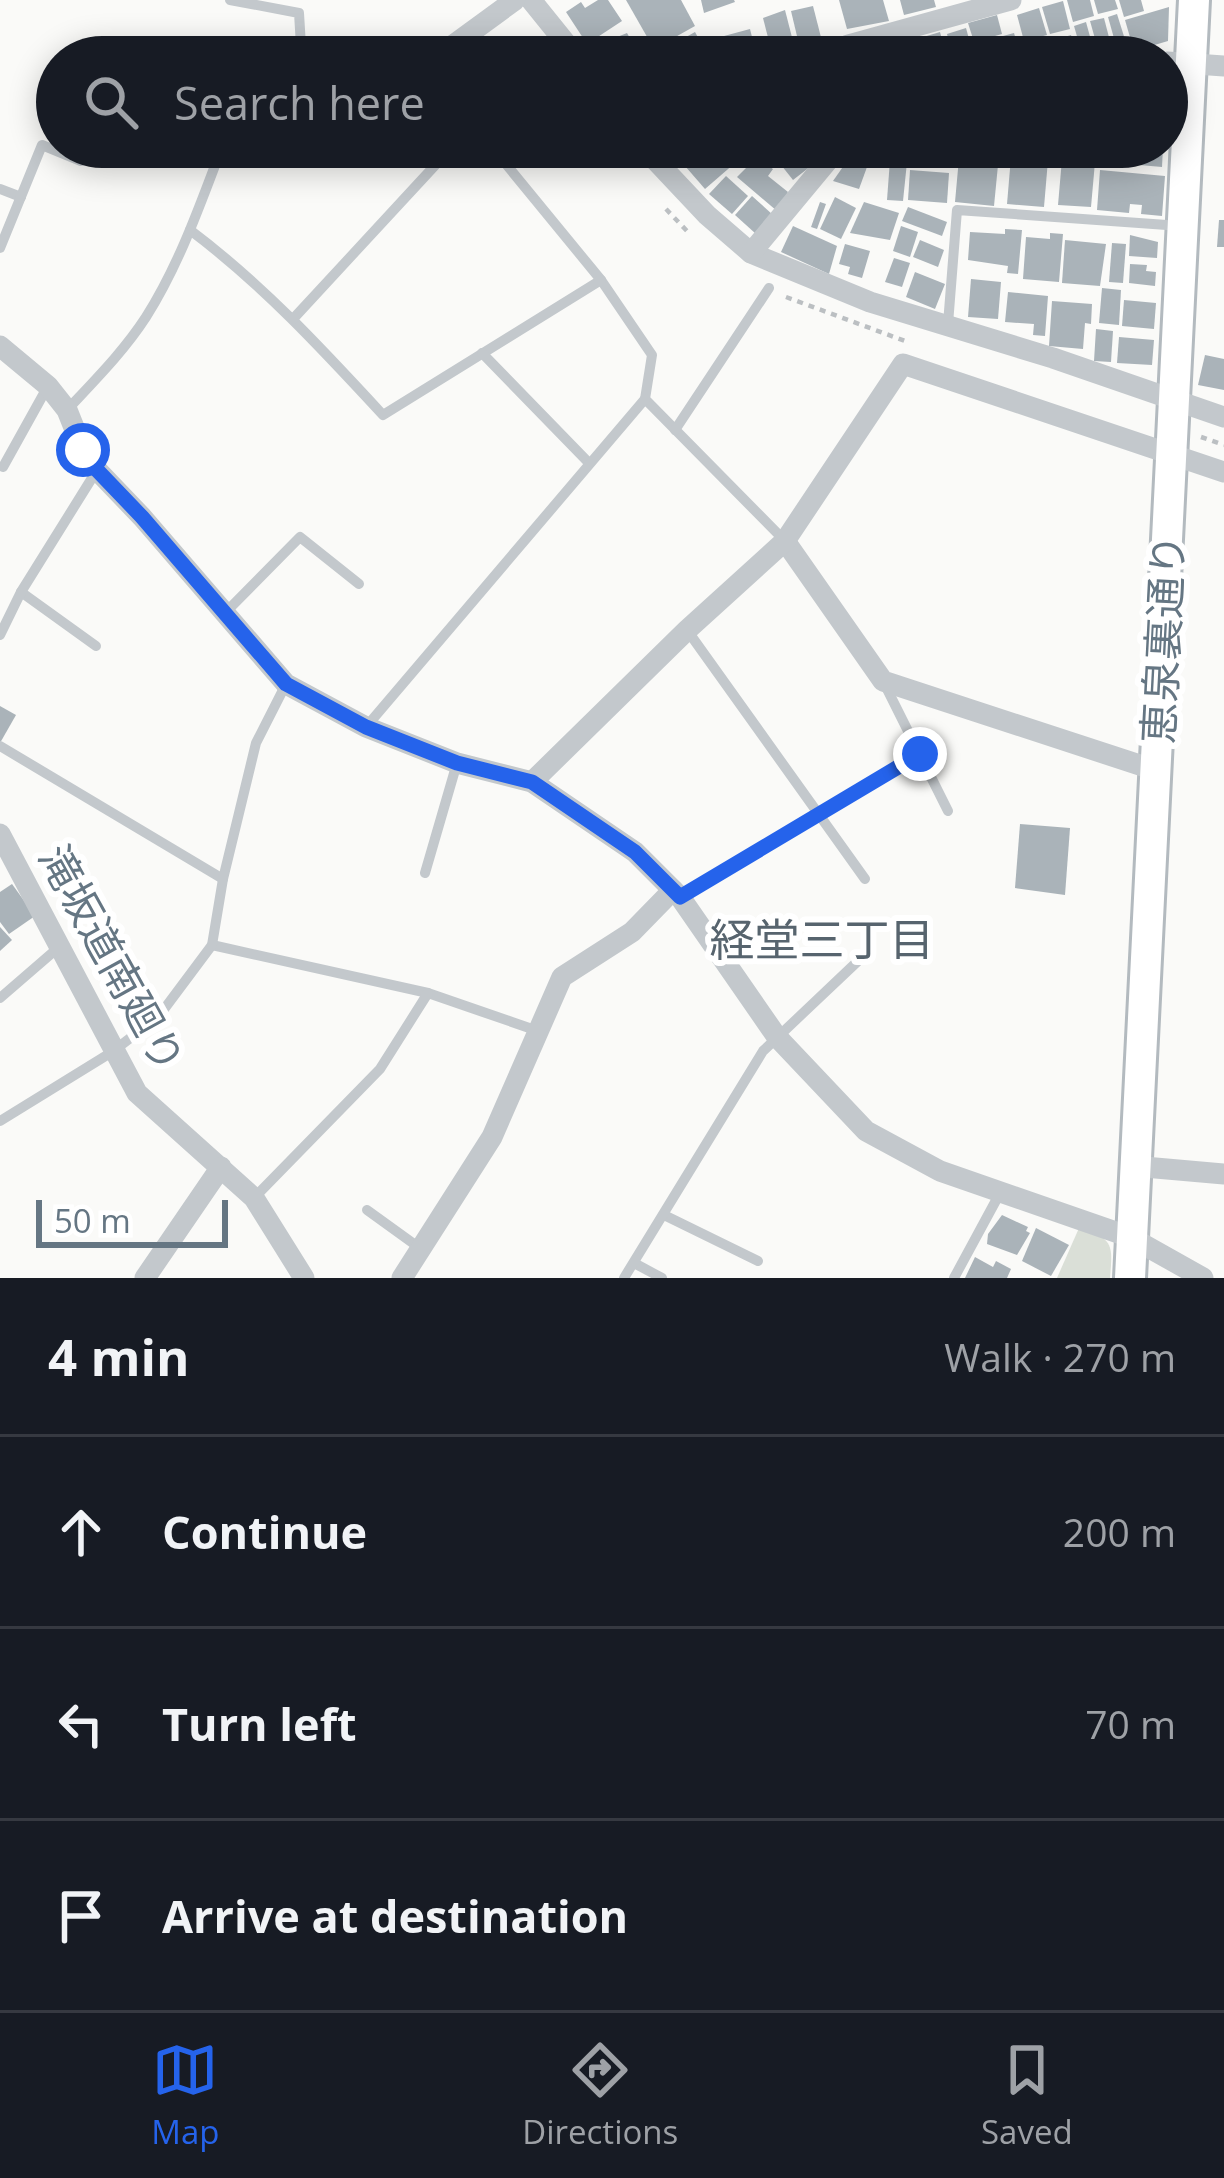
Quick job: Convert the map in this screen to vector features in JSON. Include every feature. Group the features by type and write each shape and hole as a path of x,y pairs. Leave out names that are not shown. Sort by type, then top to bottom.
{"street":[{"path":"465,36 514,0"},
{"path":"531,0 560,36"},
{"path":"881,36 1011,0"},
{"name":"恵泉裏通り","path":"1185,36 1194,0"},
{"path":"1188,64 1224,66"},
{"path":"662,168 752,254 870,302 1224,417"},
{"path":"752,254 822,168"},
{"name":"恵泉裏通り","path":"1130,1278 1184,226 1182,168"},
{"path":"0,346 48,386 68,410 83,450 97,470 286,684 366,727 457,763 532,782 635,852 676,894 777,1037 866,1132 940,1171 1130,1237 1203,1278"},
{"path":"532,782 785,541 902,364 1224,472"},
{"path":"785,541 883,681 1156,770"},
{"name":"滝坂道南廻り","path":"2,845 137,1093 254,1198 304,1278"},
{"path":"402,1278 492,1137 562,977 632,932 676,894"},
{"path":"1133,1166 1224,1174"},
{"path":"145,1278 221,1167"}],"lane":[{"path":"230,0 299,13 300,36"},
{"path":"0,248 36,161"},
{"path":"68,410 124,349 147,315 190,230 214,168"},
{"path":"293,319 433,168"},
{"path":"366,727 645,399 652,355 601,280 509,168"},
{"path":"0,189 21,197"},
{"path":"948,324 957,210 1184,226"},
{"path":"190,230 239,267 383,415 601,280"},
{"path":"675,430 769,289"},
{"path":"482,353 589,463"},
{"path":"3,467 48,386"},
{"path":"645,399 785,541"},
{"path":"0,635 21,592 97,470"},
{"path":"224,614 300,537 359,584"},
{"path":"21,592 96,646"},
{"path":"687,630 865,879"},
{"path":"883,681 948,811"},
{"path":"0,1121 112,1052 159,1016 212,945 256,742 286,684"},
{"path":"0,746 223,879"},
{"path":"676,894 920,754"},
{"path":"425,873 457,763"},
{"path":"212,945 428,993 538,1031"},
{"path":"0,998 59,947"},
{"path":"624,1278 763,1051 858,961"},
{"path":"254,1198 380,1069 428,993"},
{"path":"954,1278 1000,1193"},
{"path":"367,1210 421,1249"},
{"path":"664,1215 758,1261"},
{"path":"634,1263 662,1278"}],"shaded area":[{"path":"1079,1228 1105,1239 1111,1257 1110,1278 1057,1278"}],"building":[{"path":"608,0 622,21 599,36 582,36 566,12 581,2 585,8"},
{"path":"626,0 681,0 695,26 677,36 647,36"},
{"path":"701,0 734,0 735,2 704,13"},
{"path":"839,0 883,0 889,21 847,29"},
{"path":"900,0 934,0 936,7 904,15"},
{"path":"1067,0 1090,0 1094,16 1073,22"},
{"path":"1094,0 1115,0 1118,9 1098,14"},
{"path":"1119,0 1141,0 1144,11 1124,17"},
{"path":"1063,1 1070,29 1050,34 1042,7"},
{"path":"813,6 821,36 797,36 791,11"},
{"path":"1169,7 1168,36 1130,36 1125,20"},
{"path":"1039,8 1047,35 1023,36 1017,15"},
{"path":"785,10 792,36 768,36 763,18"},
{"path":"1117,14 1124,36 1113,36 1108,17"},
{"path":"997,15 1002,34 972,36 968,23"},
{"path":"1104,18 1109,36 1094,36 1090,21"},
{"path":"1086,22 1090,36 1077,36 1074,26"},
{"path":"966,28 968,36 948,36"},
{"path":"750,29 752,36 724,36"},
{"path":"687,168 729,168 705,189"},
{"path":"746,168 772,168 768,176 788,192 777,211 737,177"},
{"path":"783,168 808,168 793,180"},
{"path":"842,168 867,168 859,189 833,181"},
{"path":"889,168 906,168 903,201 887,200"},
{"path":"958,168 998,168 994,206 955,202"},
{"path":"1010,168 1047,168 1044,207 1007,204"},
{"path":"1061,168 1094,168 1091,207 1058,205"},
{"path":"910,170 949,173 947,203 908,200"},
{"path":"1100,170 1165,176 1162,216 1141,214 1142,205 1130,204 1129,213 1097,210"},
{"path":"726,176 748,196 732,214 709,194"},
{"path":"752,196 773,215 756,234 735,215"},
{"path":"835,197 856,208 841,239 820,229"},
{"path":"820,202 826,204 817,229 811,227"},
{"path":"864,202 899,213 890,240 850,233"},
{"path":"908,207 947,222 942,236 902,221"},
{"path":"1219,220 1224,220 1224,247 1217,247"},
{"path":"793,226 837,246 829,274 781,252"},
{"path":"901,226 918,232 910,257 893,251"},
{"path":"1005,229 1022,230 1018,274 1007,273 1008,266 968,260 970,232 1005,234"},
{"path":"1050,233 1063,234 1059,282 1023,279 1026,237 1050,239"},
{"path":"1130,235 1158,242 1157,258 1129,256"},
{"path":"920,240 944,250 938,267 913,257"},
{"path":"1065,240 1106,244 1100,286 1062,283"},
{"path":"1112,243 1126,244 1123,283 1109,282"},
{"path":"845,244 870,251 862,278 848,274 850,267 839,264"},
{"path":"894,258 910,263 902,287 885,282"},
{"path":"1130,264 1147,265 1146,271 1156,272 1155,286 1129,283"},
{"path":"915,272 945,284 935,309 906,297"},
{"path":"971,279 1001,282 998,319 968,317"},
{"path":"1102,288 1121,290 1119,325 1099,323"},
{"path":"1008,292 1048,296 1045,336 1033,335 1034,324 1005,322"},
{"path":"1124,300 1156,303 1154,329 1122,326"},
{"path":"1052,301 1092,304 1083,349 1049,346"},
{"path":"1096,329 1113,331 1111,362 1094,361"},
{"path":"1119,337 1154,340 1152,365 1117,363"},
{"path":"1205,355 1224,359 1224,390 1198,385"},
{"path":"0,706 16,715 0,743"},
{"path":"1020,824 1070,828 1065,895 1015,888"},
{"path":"12,884 35,916 9,934 0,922 0,892"},
{"path":"0,927 12,940 0,951"},
{"path":"1002,1215 1028,1227 1030,1233 1017,1255 987,1244 988,1234"},
{"path":"1036,1228 1069,1245 1051,1276 1022,1261"},
{"path":"975,1257 993,1267 996,1261 1011,1269 1007,1278 965,1278"}],"district":[{"name":"経堂三丁目","path":"822,938"}],"route":[{"path":"83,450 286,684 366,727 457,763 532,782 635,852 680,897 920,754"}]}
